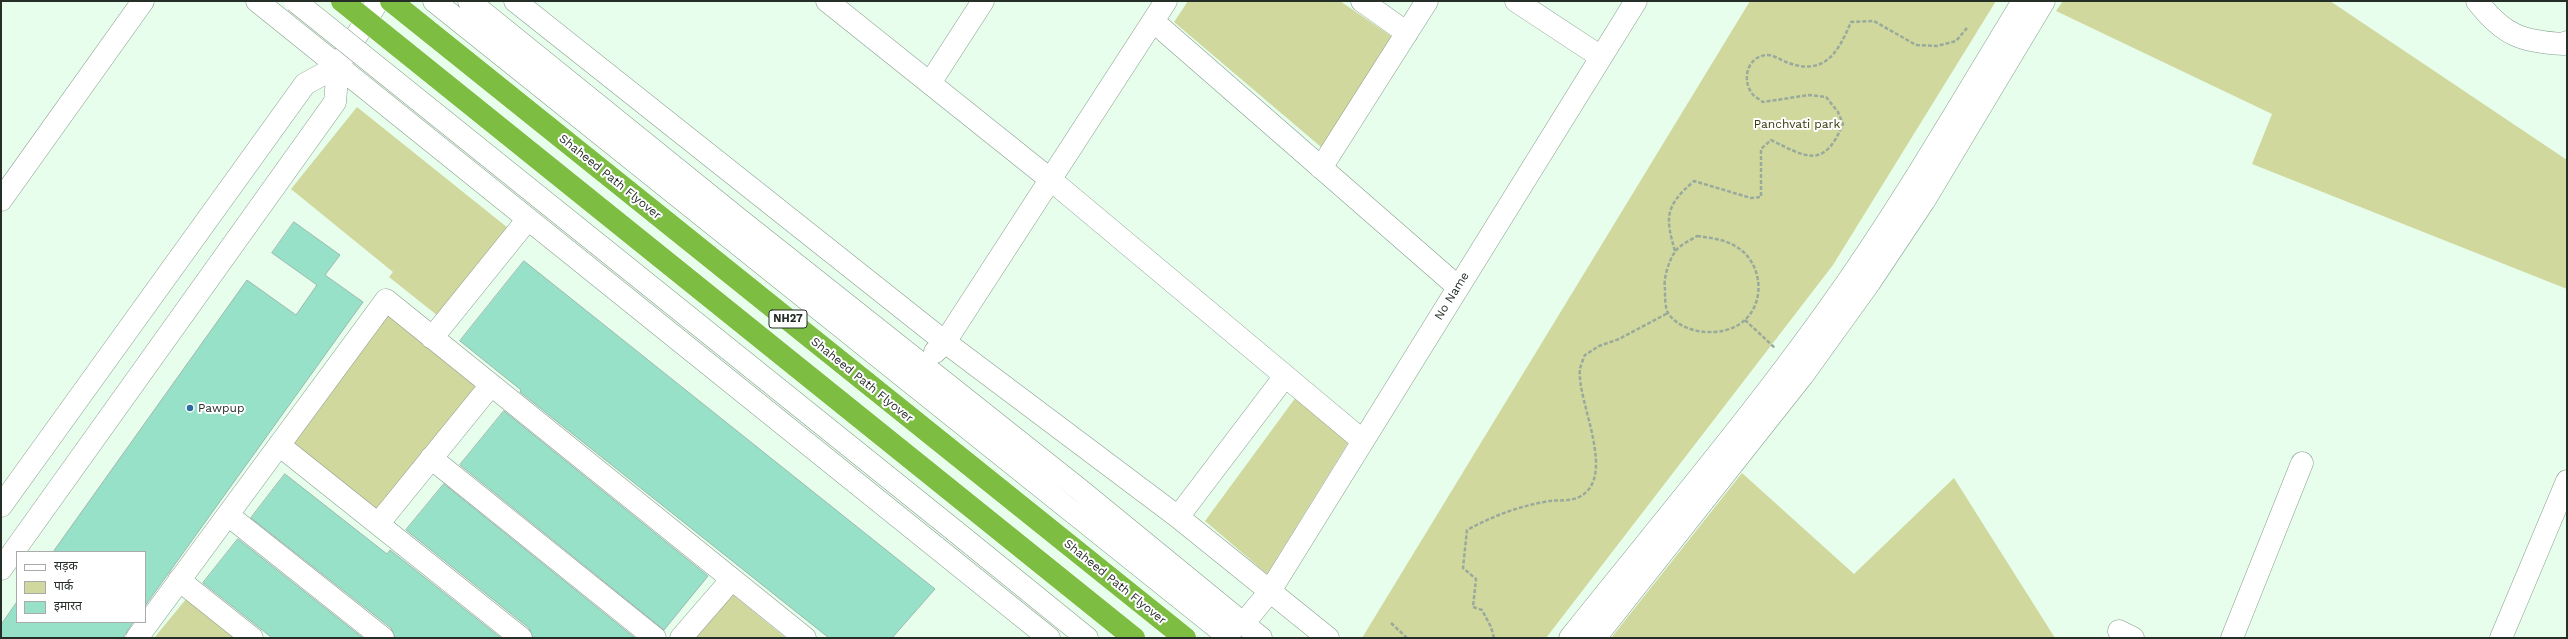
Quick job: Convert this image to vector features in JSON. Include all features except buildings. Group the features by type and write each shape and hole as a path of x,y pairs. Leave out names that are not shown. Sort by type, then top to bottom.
{"highway":[{"name":"NH27","path":"342,1 1134,638"},
{"name":"Shaheed Path Flyover","path":"390,1 1185,638"}],"street":[{"path":"1,200 144,1"},
{"path":"257,1 1049,638"},
{"path":"295,1 1087,638"},
{"path":"1,569 335,102 338,66 378,1"},
{"path":"434,1 1006,457 1237,631 1262,638"},
{"path":"469,1 746,225 923,364 1237,631"},
{"path":"515,1 945,342 1178,517 1328,638"},
{"path":"827,1 1051,180 1363,441"},
{"path":"930,83 983,1"},
{"path":"923,364 945,342 1166,1"},
{"path":"1362,1 1407,33"},
{"path":"1321,168 1427,1"},
{"path":"1516,1 1601,57"},
{"name":"No Name","path":"1237,631 1270,591 1636,1"},
{"path":"1570,638 1790,362 1848,281 1906,193 2023,1"},
{"path":"1595,638 1803,375 1870,282 1924,201 2044,1"},
{"path":"2477,1 2492,21 2511,33 2533,42 2564,44 2567,42"},
{"path":"1153,21 1458,287"},
{"path":"1,506 305,84 338,66"},
{"path":"432,338 528,219"},
{"path":"137,638 386,300 806,638"},
{"path":"1178,517 1285,376"},
{"path":"378,524 491,385"},
{"path":"278,446 521,638"},
{"path":"431,458 655,638"},
{"path":"2232,638 2302,463"},
{"path":"2502,638 2567,481"},
{"path":"228,515 383,638"},
{"path":"681,638 732,579"},
{"path":"179,580 252,638"}],"path":[{"path":"1675,251 1697,236 1720,239 1736,246 1748,257 1756,270 1759,288 1756,305 1745,320 1715,332 1696,331 1680,325 1668,313 1664,286 1675,251 1667,225 1671,208 1683,191 1694,181 1751,198 1761,197 1760,149 1770,140 1806,157 1820,154 1835,143 1843,124 1838,112 1826,97 1809,95 1763,102 1751,93 1746,80 1748,67 1757,58 1768,54 1802,68 1815,66 1834,56 1851,22 1874,21 1916,45 1937,46 1956,41 1966,28"},
{"path":"1494,638 1491,627 1482,610 1473,607 1476,579 1463,568 1467,530 1496,515 1545,501 1577,498 1589,490 1596,474 1595,453 1580,370 1585,355 1599,346 1619,339 1668,313"},
{"path":"1745,320 1790,362"},
{"path":"1391,623 1408,638"}],"green space":[{"path":"1188,1 1340,1 1394,38 1321,147 1174,22"},
{"name":"Panchvati park","path":"1750,1 1996,1 1833,265 1546,638 1362,638"},
{"path":"2063,1 2330,1 2567,160 2567,289 2252,164 2272,114 2056,11"},
{"path":"357,107 508,228 438,316 389,277 393,272 291,189"},
{"path":"387,315 477,387 378,512 288,440"},
{"path":"1296,397 1348,443 1267,574 1205,521"},
{"path":"1742,473 1854,574 1954,478 2055,638 1611,638"},
{"path":"731,593 786,638 695,638"},
{"path":"187,598 236,638 154,638"}],"place":[{"name":"Pawpup","path":"190,408"}]}
